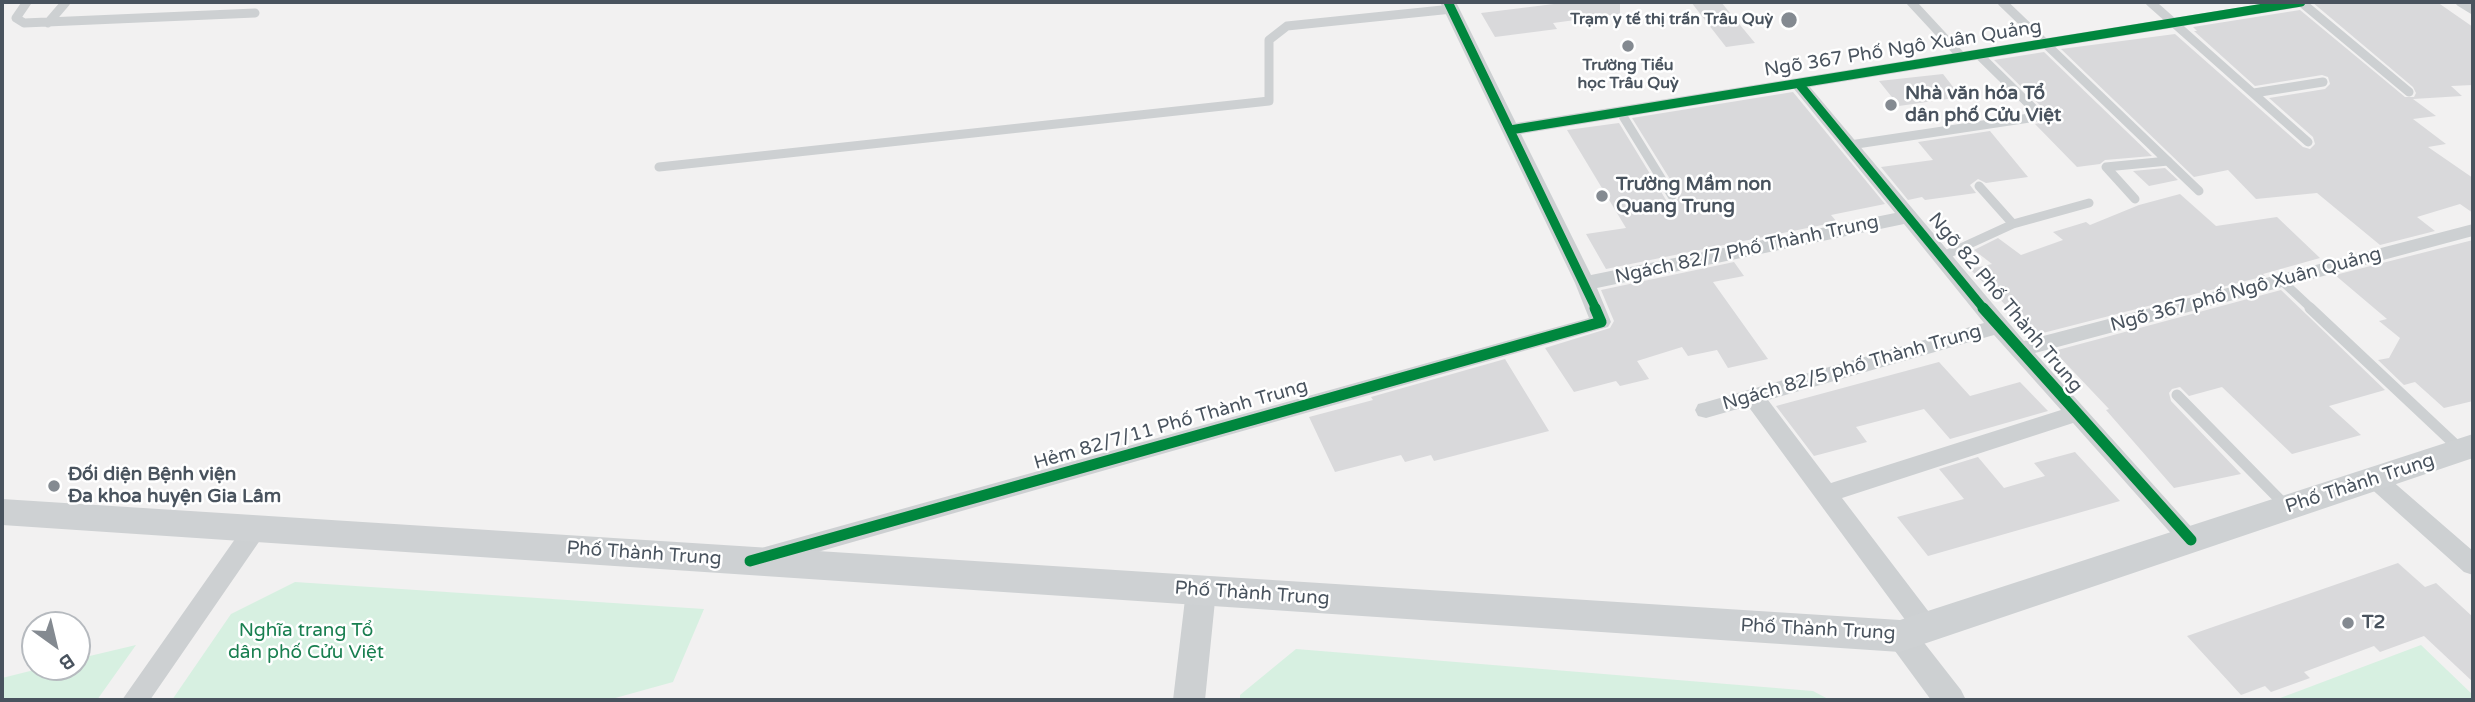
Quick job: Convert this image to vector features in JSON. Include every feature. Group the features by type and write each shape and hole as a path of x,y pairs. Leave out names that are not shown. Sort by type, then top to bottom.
{"main road":[{"name":"Phố Thành Trung","path":"2,512 1201,591 1913,632 2467,448"}],"street":[{"name":"Ngõ 367 Phố Ngô Xuân Quảng","path":"1510,130 2301,2"},
{"path":"1450,5 1585,283"},
{"name":"Ngõ 82 Phố Thành Trung","path":"1800,84 1998,326 2191,540"},
{"name":"Ngách 82/7 Phố Thành Trung","path":"1585,283 1908,217"},
{"name":"Ngõ 367 phố Ngô Xuân Quảng","path":"2019,350 2472,232"},
{"name":"Hẻm 82/7/11 Phố Thành Trung","path":"750,561 1601,322 1585,283"},
{"name":"Ngách 82/5 phố Thành Trung","path":"1706,410 1998,326"},
{"path":"1753,397 1826,494 1913,632 1950,700"},
{"path":"1826,494 2076,414"},
{"path":"2375,479 2473,565"},
{"path":"135,700 255,529"},
{"path":"1189,700 1201,591"}],"lane":[{"path":"27,2 17,16 18,20 31,24 254,13"},
{"path":"48,23 66,2"},
{"path":"1850,145 2036,117 2036,114 1911,2"},
{"path":"2002,2 2199,191"},
{"path":"2150,2 2308,142"},
{"path":"2301,2 2409,92"},
{"path":"2460,2 2473,10"},
{"path":"659,167 1269,101 1269,40 1287,26 1450,5"},
{"path":"2254,93 2323,82"},
{"path":"1621,113 1672,196"},
{"path":"2135,199 2106,167 2168,160"},
{"path":"1979,186 2013,224"},
{"path":"1941,257 2013,224 2089,204"},
{"path":"2282,281 2467,448"},
{"path":"2178,395 2288,508"}],"green space":[{"name":"Nghĩa trang Tổ dân phố Cửu Việt","path":"295,582 704,609 673,682 608,700 172,700 231,614"},
{"path":"136,645 97,700 2,700 2,678 21,673 21,681 91,681 91,656"},
{"path":"2421,645 2473,695 2473,700 2275,700"},
{"path":"1296,649 1813,691 1830,700 1240,700 1240,695"}],"building":[{"path":"1570,2 1620,2 1620,14 1553,23 1557,29 1495,37 1481,13"},
{"path":"1691,2 1721,2 1755,43 1726,47"},
{"path":"2312,2 2437,2 2473,27 2473,85 2451,86 2462,96 2413,99 2436,116 2413,119 2446,144 2428,147 2473,178 2473,213 2460,204 2417,217 2435,231 2380,245 2317,193 2256,199 2228,170 2194,177 2061,49 2175,34 2303,147 2310,149 2315,144 2313,137 2269,98 2325,89 2330,84 2328,77 2322,75 2255,86 2194,31 2197,31 2193,27 2300,10 2405,97 2414,97 2416,93 2413,87"},
{"path":"2044,52 2152,156 2105,160 2100,164 2077,167 2035,124 2055,120 1994,60"},
{"path":"1943,74 1961,97 1899,106 1879,81"},
{"path":"1793,92 1885,204 1831,215 1837,222 1606,269 1586,234 1626,228 1567,130 1619,123 1666,200 1673,203 1678,199 1678,192 1632,118"},
{"path":"1990,131 2028,177 1986,183 1978,179 1970,185 1976,193 1908,200 1881,167 1933,160 1918,142"},
{"path":"2165,168 2178,180 2149,186 2133,171"},
{"path":"2180,194 2216,226 2277,217 2320,258 2263,274 2265,276 2039,334 2035,330 2031,331 1970,269 1992,264 1974,250 1998,238 2021,255 2063,240 2053,232 2086,222 2090,225 2139,205"},
{"path":"2473,240 2473,401 2444,408 2415,382 2404,385 2378,360 2389,358 2400,338 2379,321 2387,319 2335,275"},
{"path":"1734,262 1744,276 1713,282 1768,359 1728,368 1717,350 1688,356 1682,347 1637,361 1649,379 1620,386 1616,381 1574,392 1545,348 1610,328 1614,321 1601,290"},
{"path":"2281,290 2385,390 2329,406 2361,435 2292,454 2222,387 2189,396 2180,387 2172,389 2169,393 2171,401 2241,474 2174,488 2106,410 2109,409 2054,351"},
{"path":"1505,359 1549,431 1434,461 1431,455 1405,462 1401,455 1335,472 1309,417 1373,400 1371,397"},
{"path":"1939,362 1970,396 2020,382 2048,411 1950,439 1924,409 1856,427 1867,442 1814,456 1776,406"},
{"path":"2075,452 2120,501 1928,556 1897,517 1964,499 1939,469 1978,457 2004,488 2045,476 2034,463"},
{"name":"T2","path":"2398,563 2425,587 2436,583 2473,617 2473,682 2424,636 2380,652 2374,646 2304,672 2310,678 2271,692 2265,686 2241,695 2187,636"}],"cycle path":[{"path":"750,561 1601,322 1585,283 1448,2"},
{"path":"1510,130 2301,2"},
{"path":"1799,84 1998,326 2191,540"}],"place":[{"name":"Trạm y tế thị trấn Trâu Quỳ","path":"1789,20"},
{"name":"Trường Tiểu học Trâu Quỳ","path":"1628,46"},
{"name":"Nhà văn hóa Tổ dân phố Cửu Việt","path":"1891,105"},
{"name":"Trường Mầm non Quang Trung","path":"1602,196"},
{"name":"Đối diện Bệnh viện Đa khoa huyện Gia Lâm","path":"54,486"},
{"name":"T2","path":"2348,623"}]}
